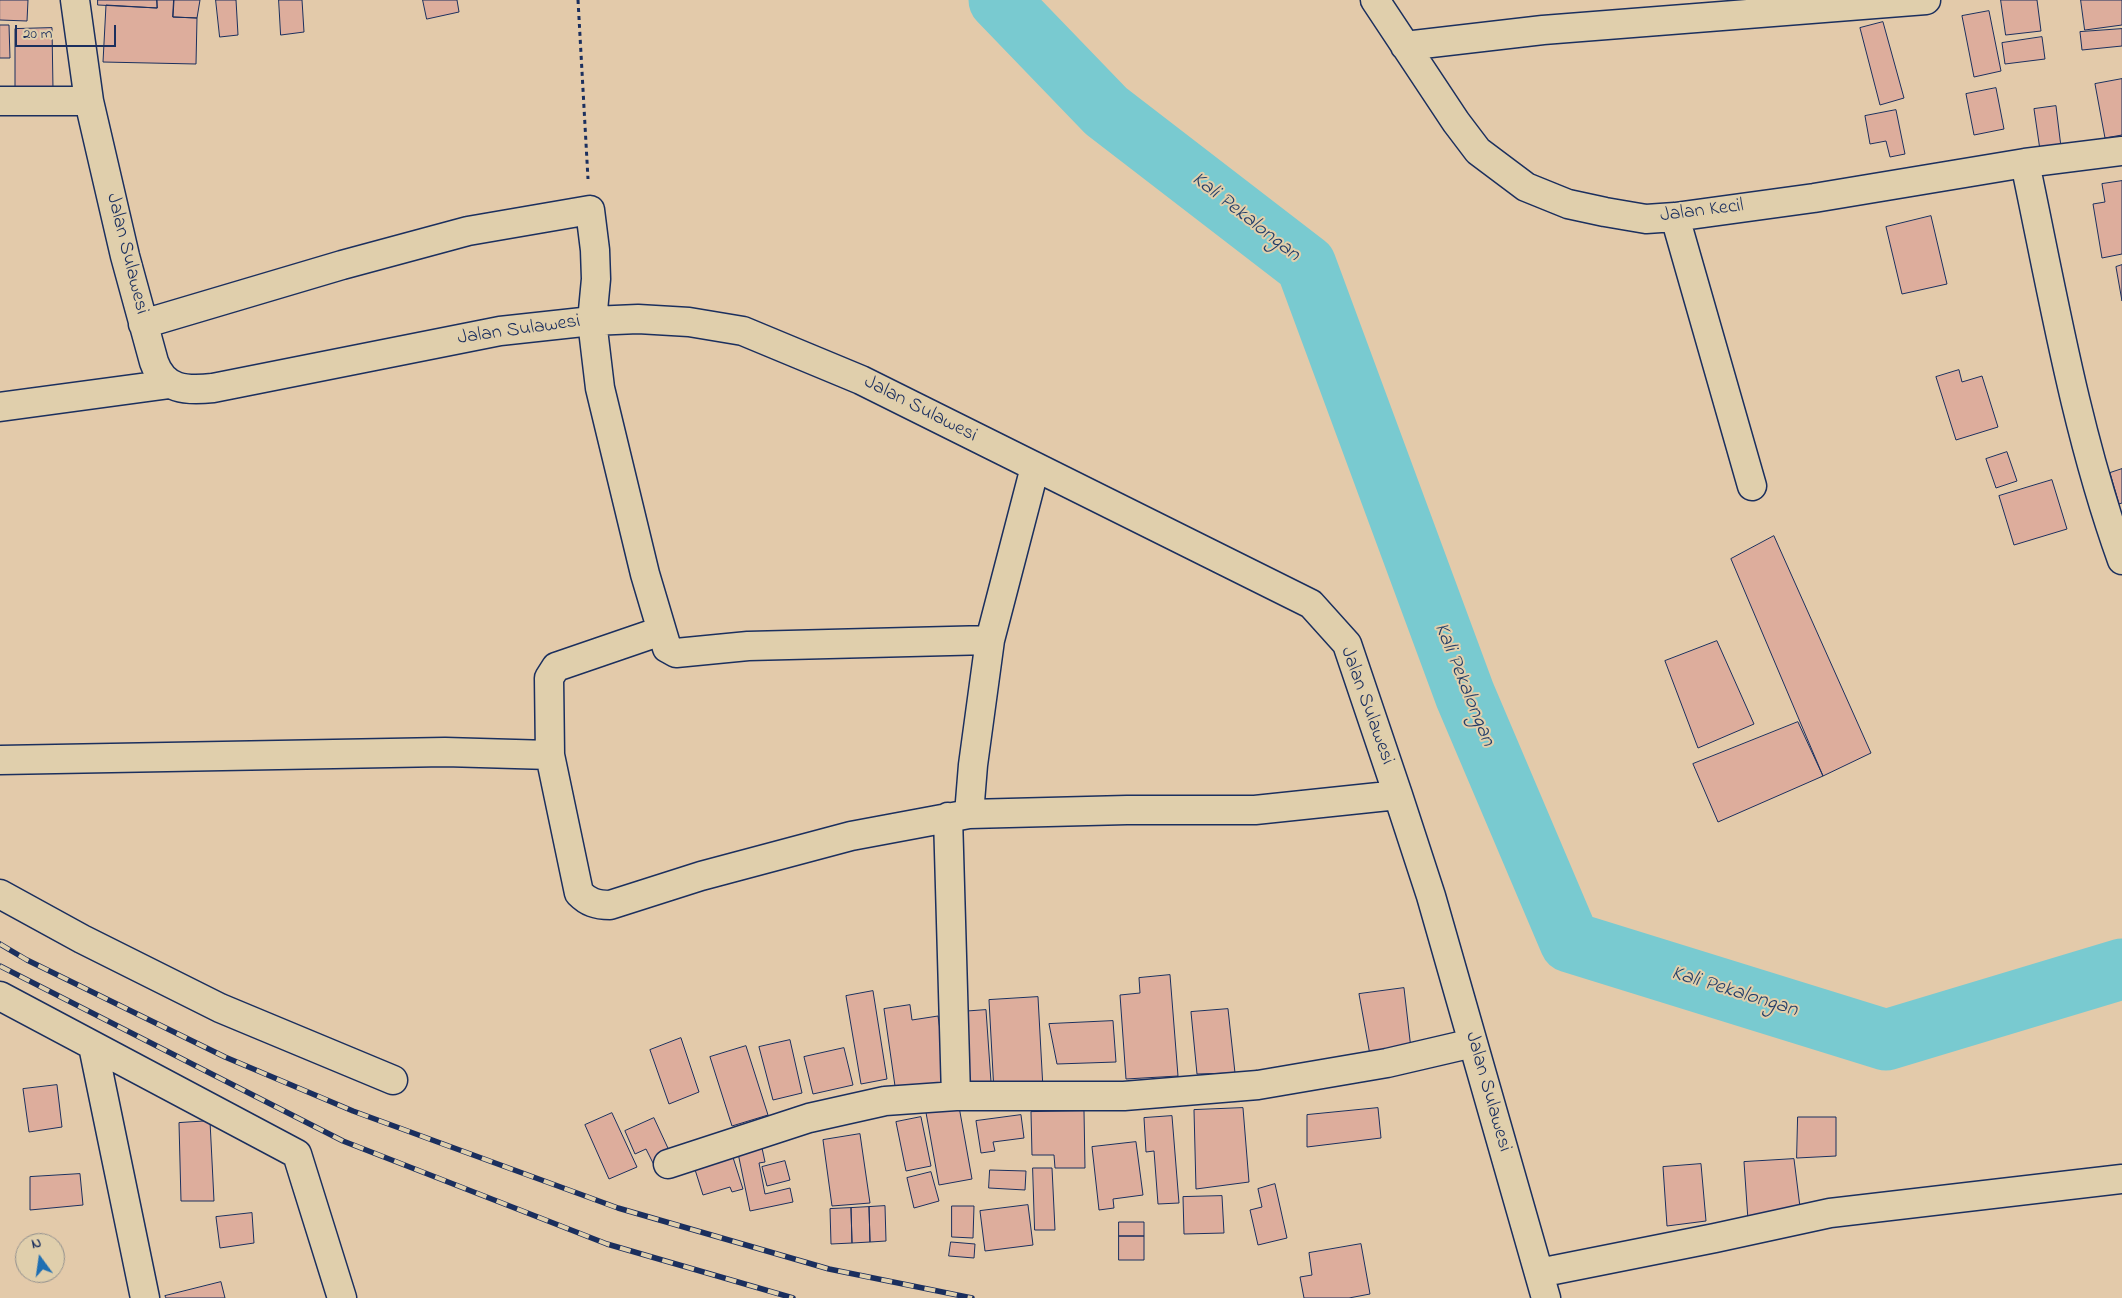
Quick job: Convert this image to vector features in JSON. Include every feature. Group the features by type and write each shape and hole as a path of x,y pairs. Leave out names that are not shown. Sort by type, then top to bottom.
{"street":[{"name":"Jalan Sulawesi","path":"74,0 89,101 125,256 157,370 161,378 170,384 196,389 213,388 500,331 592,321 638,319 690,322 742,331 861,380 1311,604 1347,644 1431,896 1543,1285"},
{"name":"Jalan Kecil","path":"1375,0 1456,122 1478,151 1526,188 1568,204 1605,212 1646,219 1675,217 1814,198 2026,163 2122,151"},
{"path":"1405,46 1543,30 1926,0"},
{"path":"0,101 89,101"},
{"path":"2026,163 2078,413 2105,513 2122,560"},
{"path":"143,324 468,231 590,210 595,250 596,279 592,321 600,388 648,582 667,648 676,653 748,646 990,640"},
{"path":"1675,217 1752,486"},
{"path":"0,407 170,384"},
{"path":"956,1096 959,815 973,765 990,640 1035,467"},
{"path":"661,630 556,666 549,678 550,755 578,893 588,901 601,905 610,905 701,876 851,836 959,815 1127,810 1255,810 1398,795"},
{"path":"0,760 453,753 550,755"},
{"path":"0,894 82,939 220,1008 393,1080"},
{"path":"0,996 297,1154 342,1298"},
{"path":"668,1164 809,1118 885,1101 956,1096 1124,1096 1258,1085 1386,1063 1473,1043"},
{"path":"93,1046 145,1298"},
{"path":"1543,1285 1715,1238 1830,1213 2122,1179"}],"path":[{"path":"578,0 590,210"}],"building":[{"path":"0,0 28,0 27,21 0,20"},
{"path":"98,0 157,0 157,8 98,5"},
{"path":"157,0 174,0 173,17 197,18 196,64 103,62 106,5 157,8"},
{"path":"174,0 200,0 197,18 173,17"},
{"path":"216,0 236,0 238,35 220,37"},
{"path":"279,0 302,0 304,32 281,35"},
{"path":"423,0 457,0 459,12 427,19"},
{"path":"2001,0 2037,0 2041,31 2006,35"},
{"path":"2081,0 2122,0 2122,25 2085,30"},
{"path":"1989,11 2001,71 1974,77 1962,16"},
{"path":"1883,22 1904,98 1880,105 1860,28"},
{"path":"0,25 9,25 10,58 0,58"},
{"path":"52,28 53,89 15,90 15,29"},
{"path":"2122,29 2122,46 2082,50 2080,32"},
{"path":"2042,37 2045,59 2005,64 2002,43"},
{"path":"2122,79 2122,135 2105,138 2095,84"},
{"path":"1996,88 2004,129 1974,135 1966,94"},
{"path":"2056,106 2061,147 2040,150 2034,109"},
{"path":"1896,110 1905,154 1890,157 1886,141 1870,144 1865,116"},
{"path":"2122,181 2122,254 2102,258 2093,204 2105,202 2102,184"},
{"path":"1931,216 1947,284 1902,294 1886,227"},
{"path":"2122,265 2122,301 2116,267"},
{"path":"1959,370 1962,382 1982,376 1998,427 1956,440 1936,377"},
{"path":"2007,452 2017,481 1996,488 1986,459"},
{"path":"2122,469 2122,503 2119,504 2110,473"},
{"path":"2052,480 2067,529 2014,545 1999,496"},
{"path":"1774,536 1871,753 1823,776 1731,559"},
{"path":"1717,641 1754,724 1698,748 1665,661"},
{"path":"1798,722 1823,776 1718,822 1693,764"},
{"path":"1170,975 1178,1076 1126,1079 1120,995 1140,993 1139,978"},
{"path":"1404,988 1411,1049 1370,1055 1359,994"},
{"path":"873,991 887,1079 861,1084 846,996"},
{"path":"1038,997 1043,1089 994,1092 989,1000"},
{"path":"910,1005 912,1020 938,1016 948,1085 896,1093 884,1009"},
{"path":"1228,1009 1235,1073 1197,1074 1191,1012"},
{"path":"986,1010 991,1082 964,1084 959,1012"},
{"path":"1113,1021 1116,1062 1057,1064 1049,1024"},
{"path":"681,1038 699,1092 669,1104 650,1050"},
{"path":"790,1040 802,1093 773,1100 759,1047"},
{"path":"746,1046 768,1115 732,1126 710,1057"},
{"path":"844,1048 853,1085 813,1094 804,1057"},
{"path":"57,1085 62,1127 29,1132 23,1089"},
{"path":"958,1101 972,1179 939,1185 925,1107"},
{"path":"1243,1108 1249,1182 1196,1189 1194,1110"},
{"path":"1378,1108 1381,1138 1307,1147 1307,1115"},
{"path":"1084,1111 1085,1168 1055,1168 1054,1155 1032,1155 1031,1112"},
{"path":"612,1113 637,1167 609,1179 585,1125"},
{"path":"1021,1115 1024,1138 993,1142 995,1151 981,1153 976,1121"},
{"path":"1172,1116 1179,1203 1158,1204 1154,1151 1146,1152 1144,1118"},
{"path":"921,1117 931,1166 906,1171 896,1122"},
{"path":"1798,1117 1836,1117 1836,1156 1797,1158"},
{"path":"654,1118 673,1159 655,1167 646,1149 635,1154 625,1131"},
{"path":"210,1121 214,1201 181,1201 179,1123"},
{"path":"860,1134 870,1203 832,1206 823,1140"},
{"path":"1136,1142 1143,1195 1113,1199 1114,1208 1099,1210 1092,1147"},
{"path":"730,1148 743,1189 732,1192 730,1187 703,1195 692,1160"},
{"path":"762,1148 765,1162 759,1163 765,1194 790,1188 793,1202 750,1211 738,1153"},
{"path":"1794,1159 1801,1215 1748,1220 1744,1162"},
{"path":"785,1161 790,1180 767,1186 762,1167"},
{"path":"1701,1164 1706,1221 1667,1226 1663,1167"},
{"path":"1033,1168 1052,1168 1055,1230 1035,1230"},
{"path":"990,1170 1026,1171 1025,1190 989,1188"},
{"path":"931,1172 939,1201 914,1208 907,1178"},
{"path":"80,1174 83,1205 30,1210 30,1177"},
{"path":"1275,1184 1287,1238 1258,1245 1250,1210 1262,1207 1258,1189"},
{"path":"1222,1196 1224,1233 1184,1234 1183,1197"},
{"path":"1028,1205 1033,1245 985,1251 980,1211"},
{"path":"885,1206 886,1241 870,1242 869,1207"},
{"path":"952,1206 974,1206 973,1238 952,1237"},
{"path":"869,1207 870,1242 852,1243 851,1208"},
{"path":"851,1208 852,1243 831,1244 830,1209"},
{"path":"252,1213 254,1243 220,1248 216,1217"},
{"path":"1119,1222 1144,1222 1144,1236 1119,1236"},
{"path":"1119,1236 1144,1236 1144,1260 1119,1260"},
{"path":"951,1242 975,1244 974,1258 949,1256"},
{"path":"1361,1244 1370,1294 1349,1298 1304,1298 1300,1277 1312,1275 1309,1253"},
{"path":"221,1282 225,1298 166,1298 165,1296"}],"waterway":[{"name":"Kali Pekalongan","path":"999,0 1106,111 1306,265 1465,695 1570,942 1886,1040 2122,969"}],"railway":[{"path":"0,944 27,960 225,1057 353,1111 618,1208 829,1269 972,1298"},
{"path":"0,966 343,1141 607,1244 793,1298"}]}
